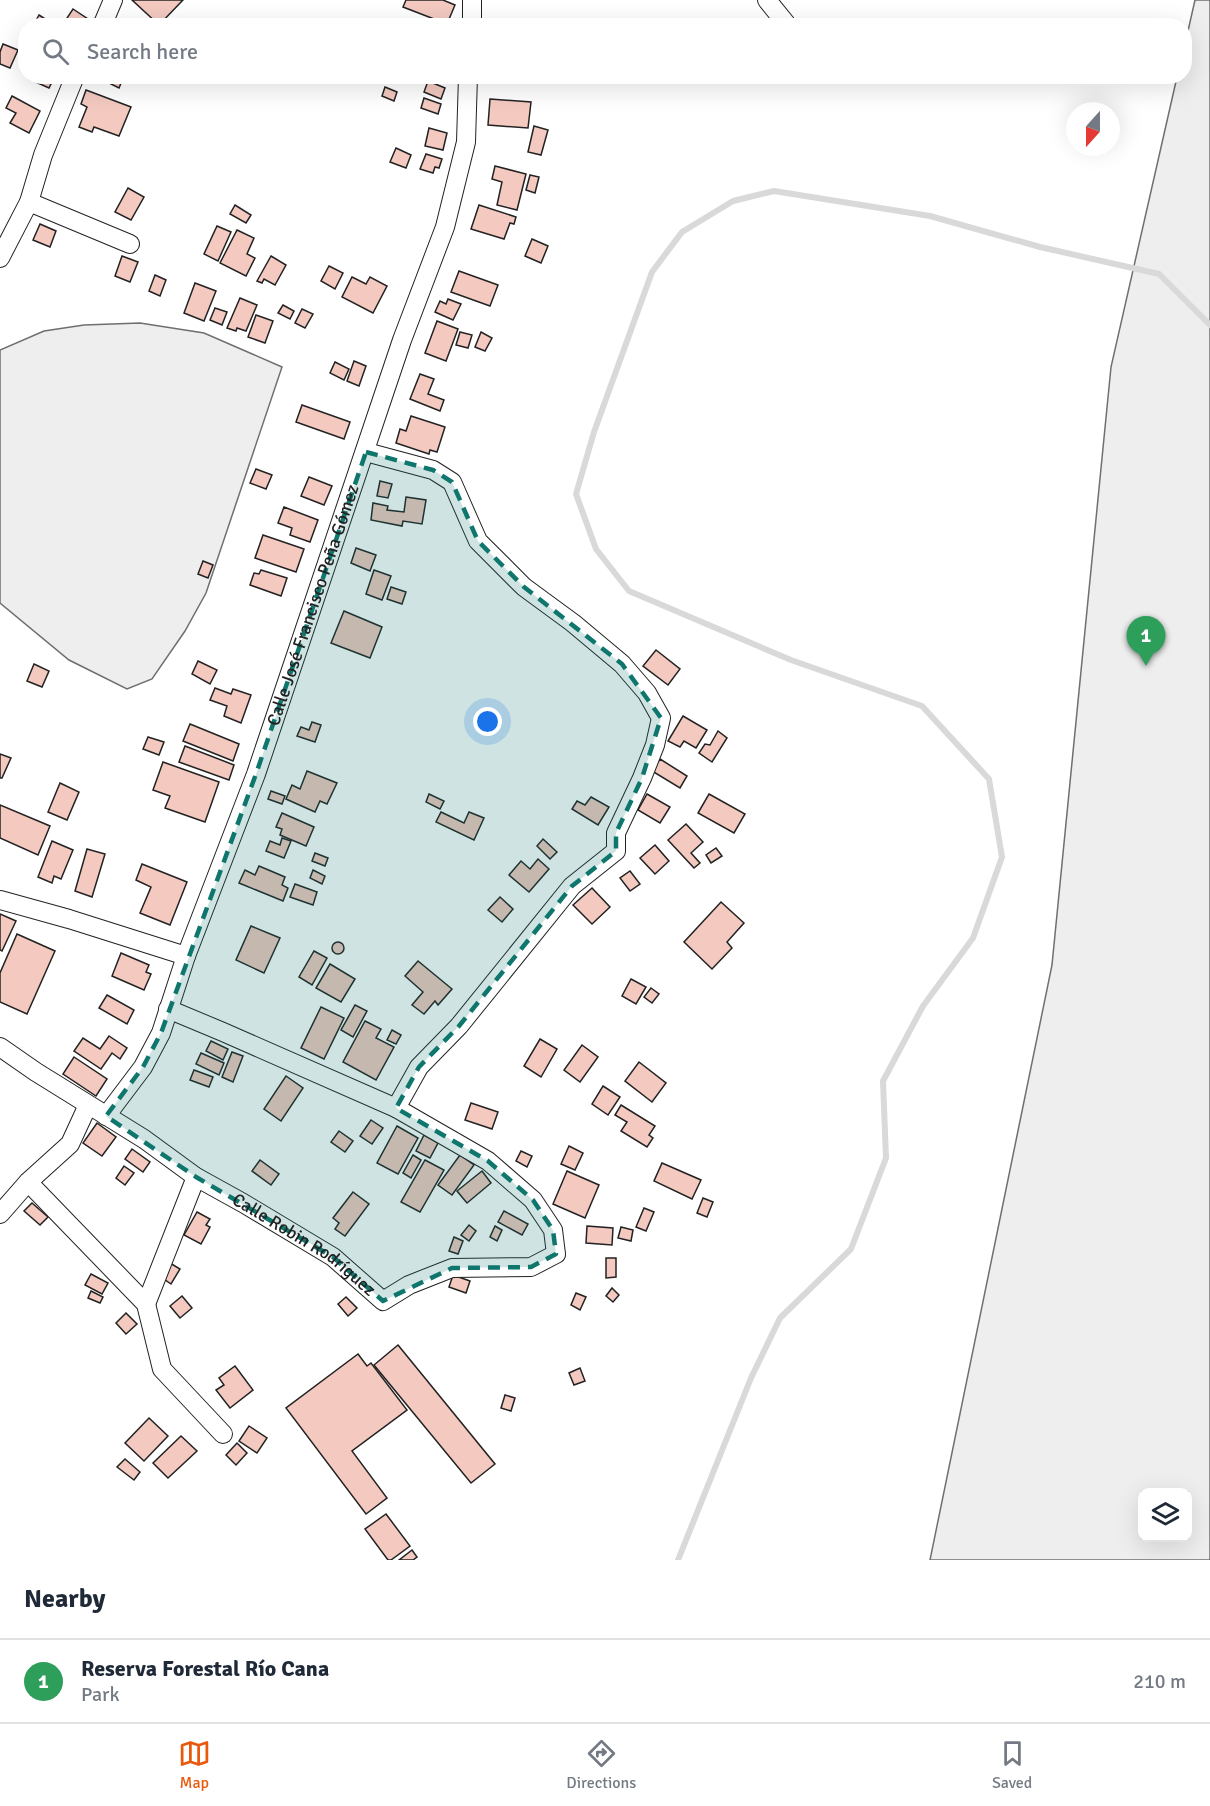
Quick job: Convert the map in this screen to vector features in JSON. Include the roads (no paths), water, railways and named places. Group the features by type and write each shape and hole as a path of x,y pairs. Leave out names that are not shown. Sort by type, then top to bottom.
{"street":[{"path":"472,0 472,18"},
{"path":"767,0 782,18"},
{"path":"0,258 29,202 43,155 72,84"},
{"name":"Calle José Francisco Peña Gómez","path":"106,1116 143,1067 160,1033 186,956 256,774 402,340 445,227 466,142 468,84"},
{"path":"29,202 130,244"},
{"path":"168,1010 396,1108 419,1067 459,1026 572,886 616,851 616,833 655,745 661,718 647,693 622,664 573,623 524,588 478,541 452,482 434,470 366,452"},
{"path":"0,900 186,956"},
{"name":"Calle Robin Rodríguez","path":"0,1047 144,1139 196,1177 333,1257 383,1301 410,1285 452,1268 531,1267 556,1254 553,1230 533,1200 488,1161 396,1108"},
{"path":"0,1214 28,1182 70,1144 88,1105"},
{"path":"146,1304 196,1177"},
{"path":"28,1182 146,1304 162,1370 222,1434"}],"waterway":[{"path":"678,1560 751,1378 780,1318 851,1249 886,1158 883,1081 923,1006 973,938 1002,857 989,779 922,706 791,660 629,591 596,549 576,494 594,432 652,272 682,232 733,201 774,191 930,216 1040,247 1159,274 1210,325"}],"place":[{"name":"Reserva Forestal Río Cana","path":"1146,666"}]}
